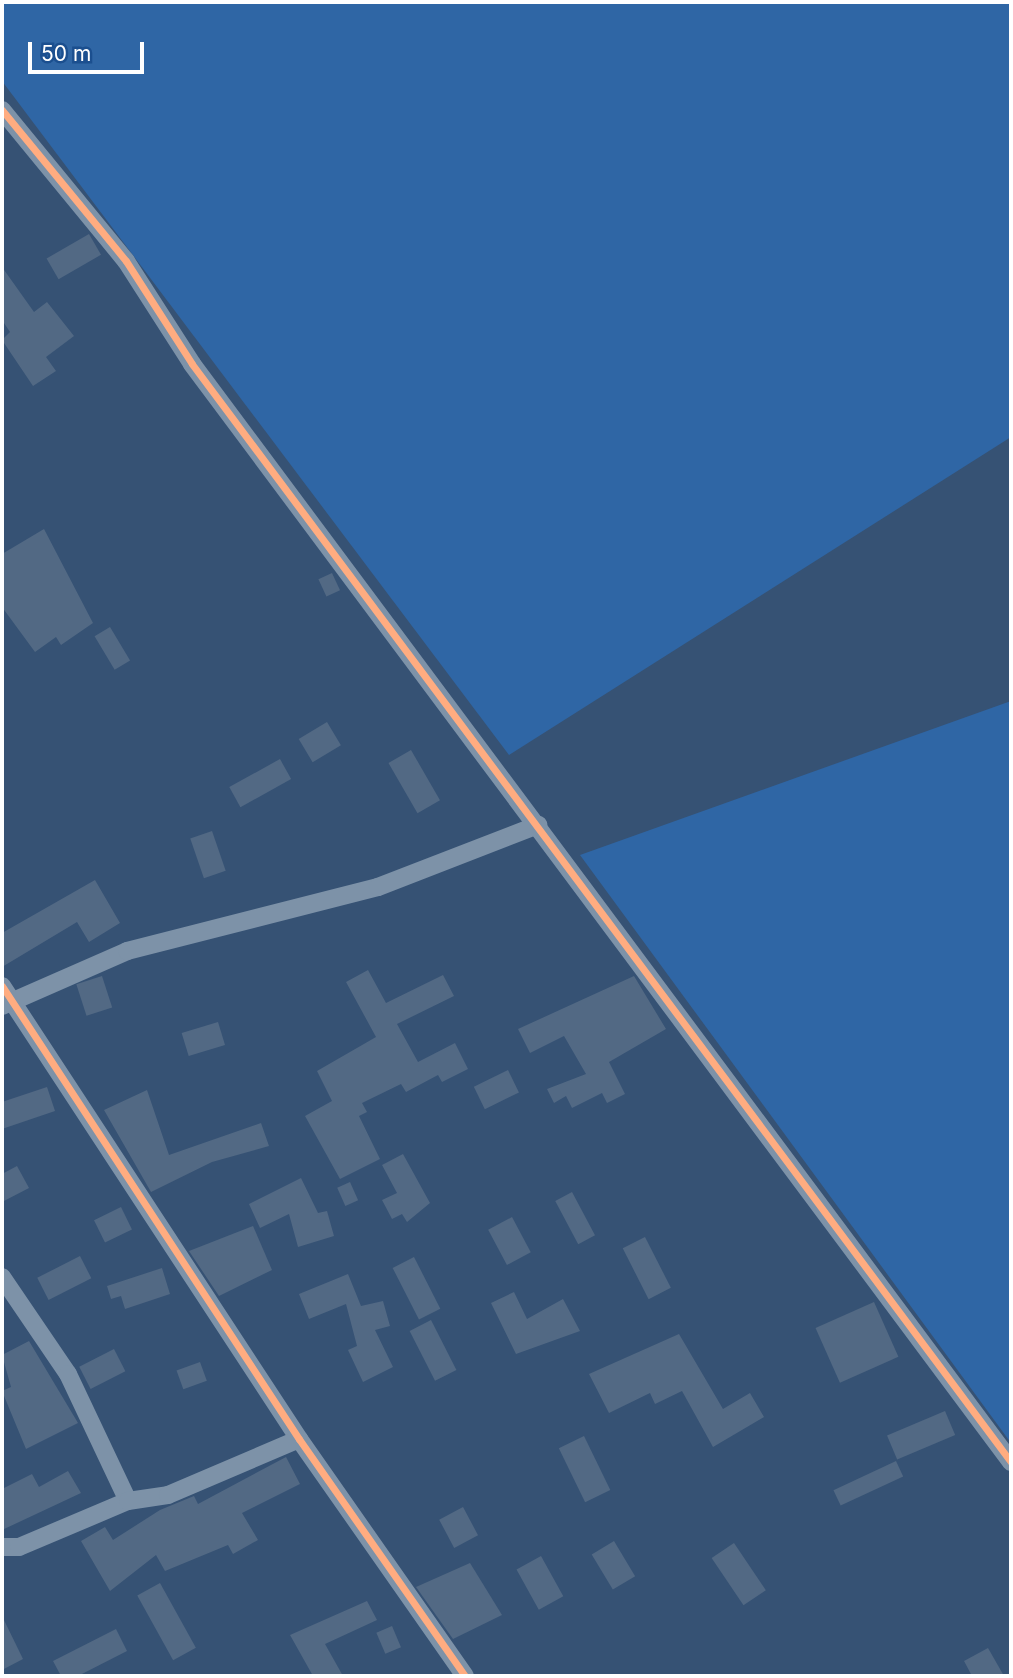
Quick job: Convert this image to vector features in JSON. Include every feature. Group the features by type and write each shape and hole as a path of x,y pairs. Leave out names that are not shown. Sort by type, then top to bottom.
{"street":[{"path":"2,110 126,261 192,364 1011,1462"},
{"path":"6,1004 127,951 378,887 538,825"},
{"path":"2,986 6,1004 299,1439 465,1676"},
{"path":"2,1277 68,1374 128,1501"},
{"path":"2,1547 19,1547 128,1501 169,1495 299,1439"}],"shaded area":[{"path":"2,2 1011,2 1011,437 509,755 2,81"},
{"path":"1011,701 1011,1443 580,855"}],"building":[{"path":"89,234 101,255 59,279 47,258"},
{"path":"2,267 34,312 47,302 74,336 46,357 56,371 33,386 2,340 10,332 2,320"},
{"path":"44,529 93,623 61,645 56,637 35,652 2,607 2,554"},
{"path":"332,573 340,590 326,597 318,579"},
{"path":"110,627 130,660 115,670 95,636"},
{"path":"327,722 341,745 313,762 299,739"},
{"path":"411,750 440,800 417,813 388,763"},
{"path":"280,759 291,779 240,807 229,787"},
{"path":"212,831 226,871 204,878 190,838"},
{"path":"95,880 120,923 89,942 77,922 2,967 2,933"},
{"path":"368,970 386,1003 443,975 454,996 397,1024 418,1062 455,1043 468,1069 442,1082 438,1075 406,1092 401,1084 362,1103 367,1112 359,1116 380,1159 340,1179 305,1116 332,1101 317,1071 376,1037 346,982"},
{"path":"102,976 112,1007 87,1016 76,984"},
{"path":"634,976 666,1029 609,1062 625,1094 607,1103 602,1093 572,1108 566,1096 554,1103 547,1089 586,1074 564,1036 530,1053 518,1029"},
{"path":"218,1022 225,1045 189,1056 182,1033"},
{"path":"508,1070 519,1092 485,1109 474,1087"},
{"path":"47,1087 55,1111 2,1129 2,1102"},
{"path":"147,1090 169,1155 261,1123 269,1146 212,1162 151,1192 104,1110"},
{"path":"403,1154 430,1203 407,1222 402,1214 392,1219 382,1200 397,1193 382,1165"},
{"path":"17,1166 29,1188 2,1202 2,1174"},
{"path":"301,1178 318,1213 327,1211 334,1236 298,1247 289,1214 260,1228 249,1204"},
{"path":"350,1182 358,1200 345,1206 337,1188"},
{"path":"572,1192 595,1235 578,1244 555,1201"},
{"path":"121,1207 132,1229 105,1243 94,1220"},
{"path":"512,1217 531,1252 507,1265 488,1230"},
{"path":"253,1226 272,1270 219,1296 189,1251"},
{"path":"645,1237 671,1288 649,1299 623,1248"},
{"path":"80,1256 91,1278 49,1300 37,1278"},
{"path":"414,1257 440,1309 419,1320 393,1268"},
{"path":"162,1268 170,1294 125,1309 121,1296 111,1299 107,1286"},
{"path":"348,1274 361,1306 383,1301 390,1326 375,1330 393,1367 363,1382 348,1350 357,1346 346,1304 309,1319 299,1294"},
{"path":"514,1292 527,1319 563,1299 580,1331 516,1354 491,1303"},
{"path":"874,1302 898,1357 840,1383 816,1328"},
{"path":"431,1320 456,1370 435,1381 410,1331"},
{"path":"679,1334 723,1409 750,1393 764,1417 713,1447 682,1391 655,1404 650,1393 609,1413 589,1374"},
{"path":"29,1341 78,1423 26,1449 2,1391 11,1387 2,1355"},
{"path":"114,1349 125,1371 91,1389 79,1367"},
{"path":"200,1362 207,1381 183,1389 177,1371"},
{"path":"945,1411 955,1435 897,1460 887,1436"},
{"path":"584,1436 610,1490 585,1502 559,1448"},
{"path":"286,1457 300,1484 242,1513 258,1540 233,1554 228,1545 165,1571 156,1555 110,1591 81,1541 105,1527 113,1540 160,1510 194,1496 198,1504"},
{"path":"896,1461 903,1476 841,1506 833,1490"},
{"path":"68,1471 81,1493 2,1530 2,1489 32,1474 39,1487"},
{"path":"463,1507 478,1535 454,1548 439,1520"},
{"path":"614,1541 635,1576 613,1590 592,1554"},
{"path":"734,1543 766,1590 743,1605 712,1558"},
{"path":"541,1556 563,1596 539,1610 517,1570"},
{"path":"470,1563 502,1615 453,1639 416,1587"},
{"path":"160,1583 196,1648 173,1660 137,1596"},
{"path":"367,1601 377,1620 325,1644 343,1676 313,1676 290,1635"},
{"path":"2,1616 23,1659 2,1670"},
{"path":"392,1626 401,1647 385,1654 376,1633"},
{"path":"116,1629 127,1651 78,1676 61,1676 53,1661"},
{"path":"988,1648 1004,1676 972,1676 964,1661"}],"cycle path":[{"path":"2,110 126,261 192,364 1011,1462"},
{"path":"2,986 299,1439 465,1676"}]}
